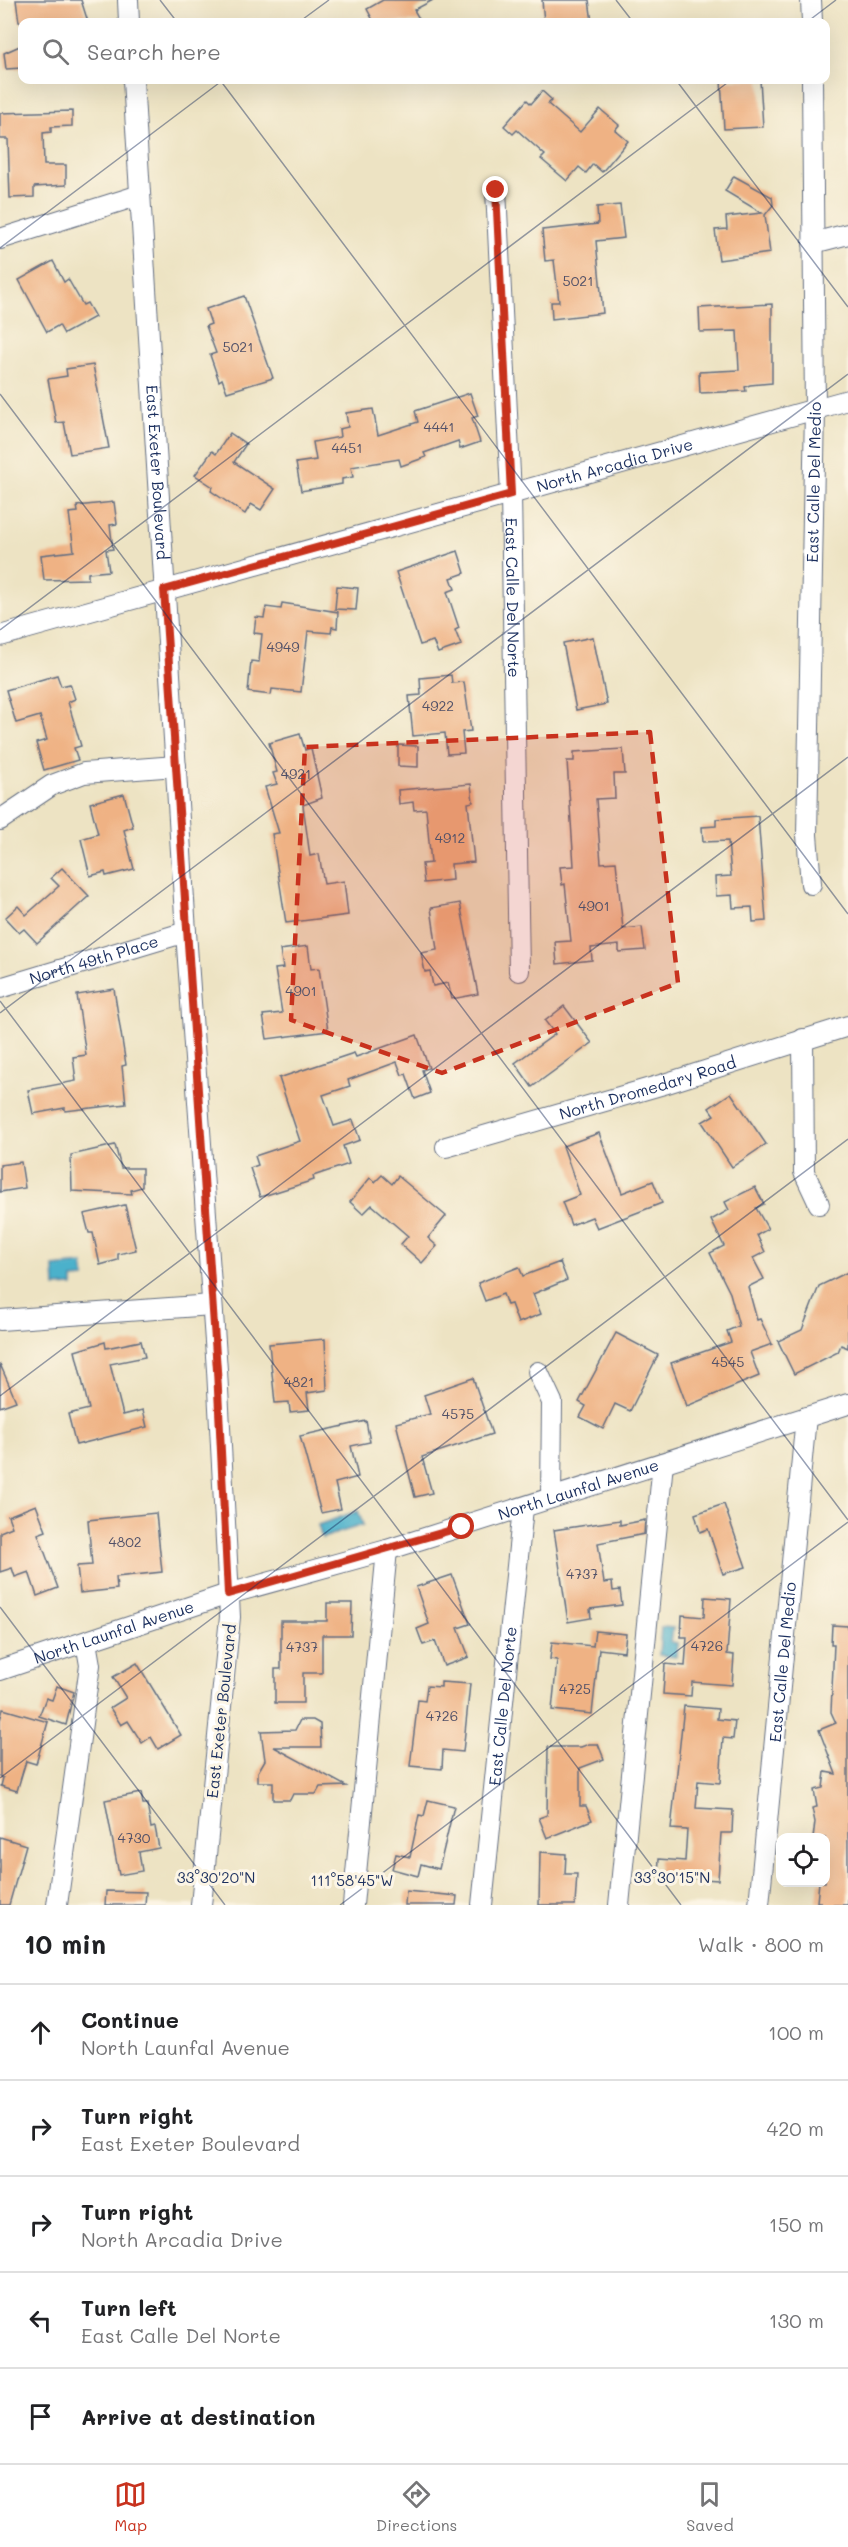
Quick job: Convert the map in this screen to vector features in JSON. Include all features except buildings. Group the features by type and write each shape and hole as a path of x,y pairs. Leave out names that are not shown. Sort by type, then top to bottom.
{"street":[{"path":"128,0 129,18"},
{"path":"812,0 812,18"},
{"name":"East Exeter Boulevard","path":"133,84 230,1617 201,1905"},
{"name":"East Calle Del Medio","path":"811,884 807,835 815,410 812,84"},
{"name":"East Calle Del Norte","path":"496,190 511,494 519,971"},
{"path":"0,239 140,195"},
{"path":"813,243 848,234"},
{"name":"North Arcadia Drive","path":"0,636 848,400"},
{"path":"0,820 52,785 84,773 177,766"},
{"name":"North 49th Place","path":"0,988 186,932"},
{"name":"North Dromedary Road","path":"446,1146 664,1084 848,1026"},
{"path":"803,1039 804,1172 819,1204"},
{"path":"0,1320 212,1305"},
{"path":"538,1372 552,1402 551,1498"},
{"name":"North Launfal Avenue","path":"0,1670 228,1594 387,1550 848,1404"},
{"name":"East Calle Del Medio","path":"759,1905 806,1417"},
{"path":"619,1905 663,1463"},
{"name":"East Calle Del Norte","path":"482,1905 523,1508"},
{"path":"353,1905 387,1550"},
{"path":"57,1905 90,1665 86,1642"}],"highlighted area":[{"path":"650,732 678,983 442,1073 291,1020 305,747"}],"water":[{"path":"83,1264 85,1278 73,1279 73,1286 55,1287 54,1267"},
{"path":"358,1511 363,1525 322,1538 318,1525"},
{"path":"661,1627 673,1628 671,1642 677,1643 676,1657 659,1655"}],"route":[{"path":"462,1527 228,1594 217,1370 164,590 511,494 496,190"}]}
